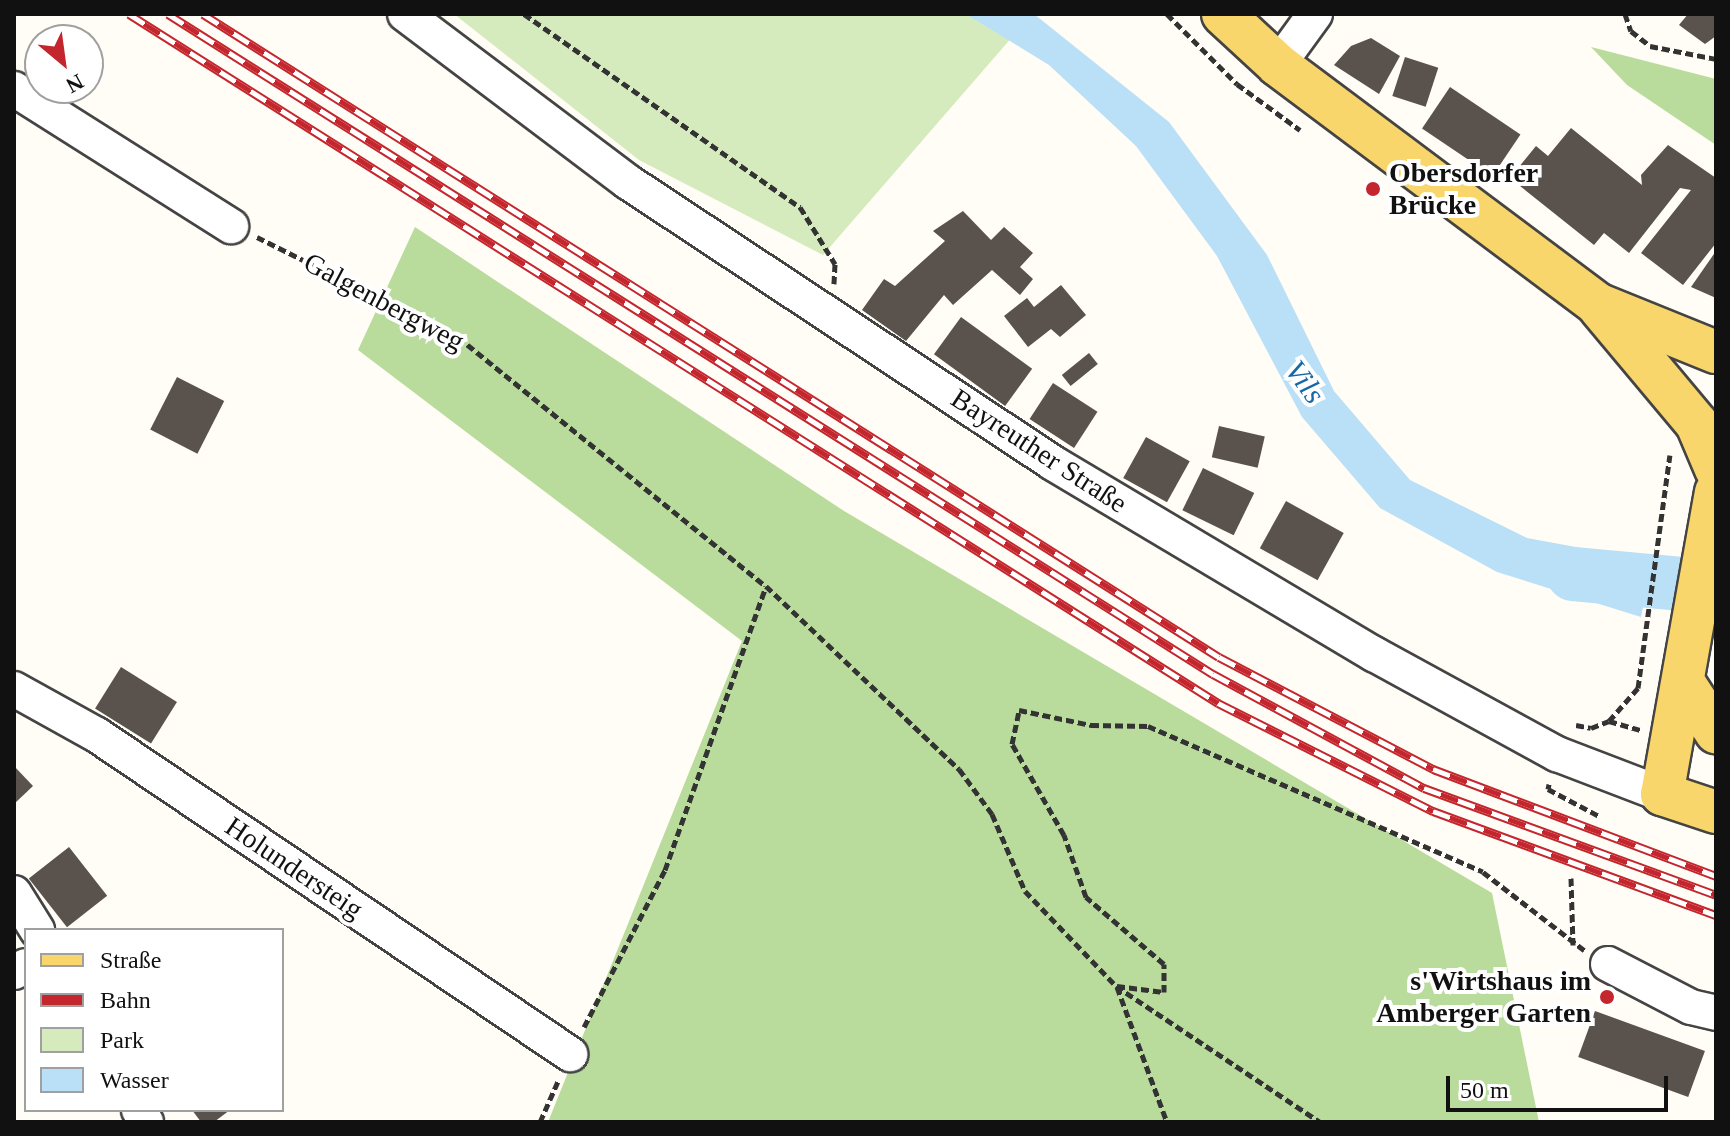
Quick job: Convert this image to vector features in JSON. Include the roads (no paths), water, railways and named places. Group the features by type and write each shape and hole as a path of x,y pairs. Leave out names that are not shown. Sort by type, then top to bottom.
{"main road":[{"path":"1223,14 1278,65 1597,304 1687,411 1716,469"},
{"path":"1597,304 1716,352"},
{"path":"1662,794 1716,492"},
{"path":"1684,683 1716,732"},
{"name":"Bayreuther Straße","path":"1662,794 1716,812"}],"street":[{"name":"Bayreuther Straße","path":"405,14 628,182 1053,463 1271,596 1557,754 1662,794"},
{"path":"1278,65 1315,14"},
{"path":"14,89 231,226"},
{"name":"Holundersteig","path":"14,689 97,735 570,1054"},
{"path":"14,893 36,928"},
{"path":"1608,964 1691,1007 1716,1013"}],"water":[{"path":"966,14 1034,14 1169,122 1267,255 1334,391 1410,480 1527,538 1652,561 1641,617 1497,572 1380,508 1302,417 1217,256 1136,146 1049,65"}],"waterway":[{"name":"Vils","path":"1573,574 1716,587"}],"railway":[{"path":"129,14 1218,703 1433,811 1716,915"},
{"path":"168,14 1213,674 1424,788 1716,895"},
{"path":"203,14 1219,657 1433,769 1716,876"}],"place":[{"name":"Obersdorfer Brücke","path":"1373,189"},
{"name":"s'Wirtshaus im Amberger Garten","path":"1607,997"}]}
